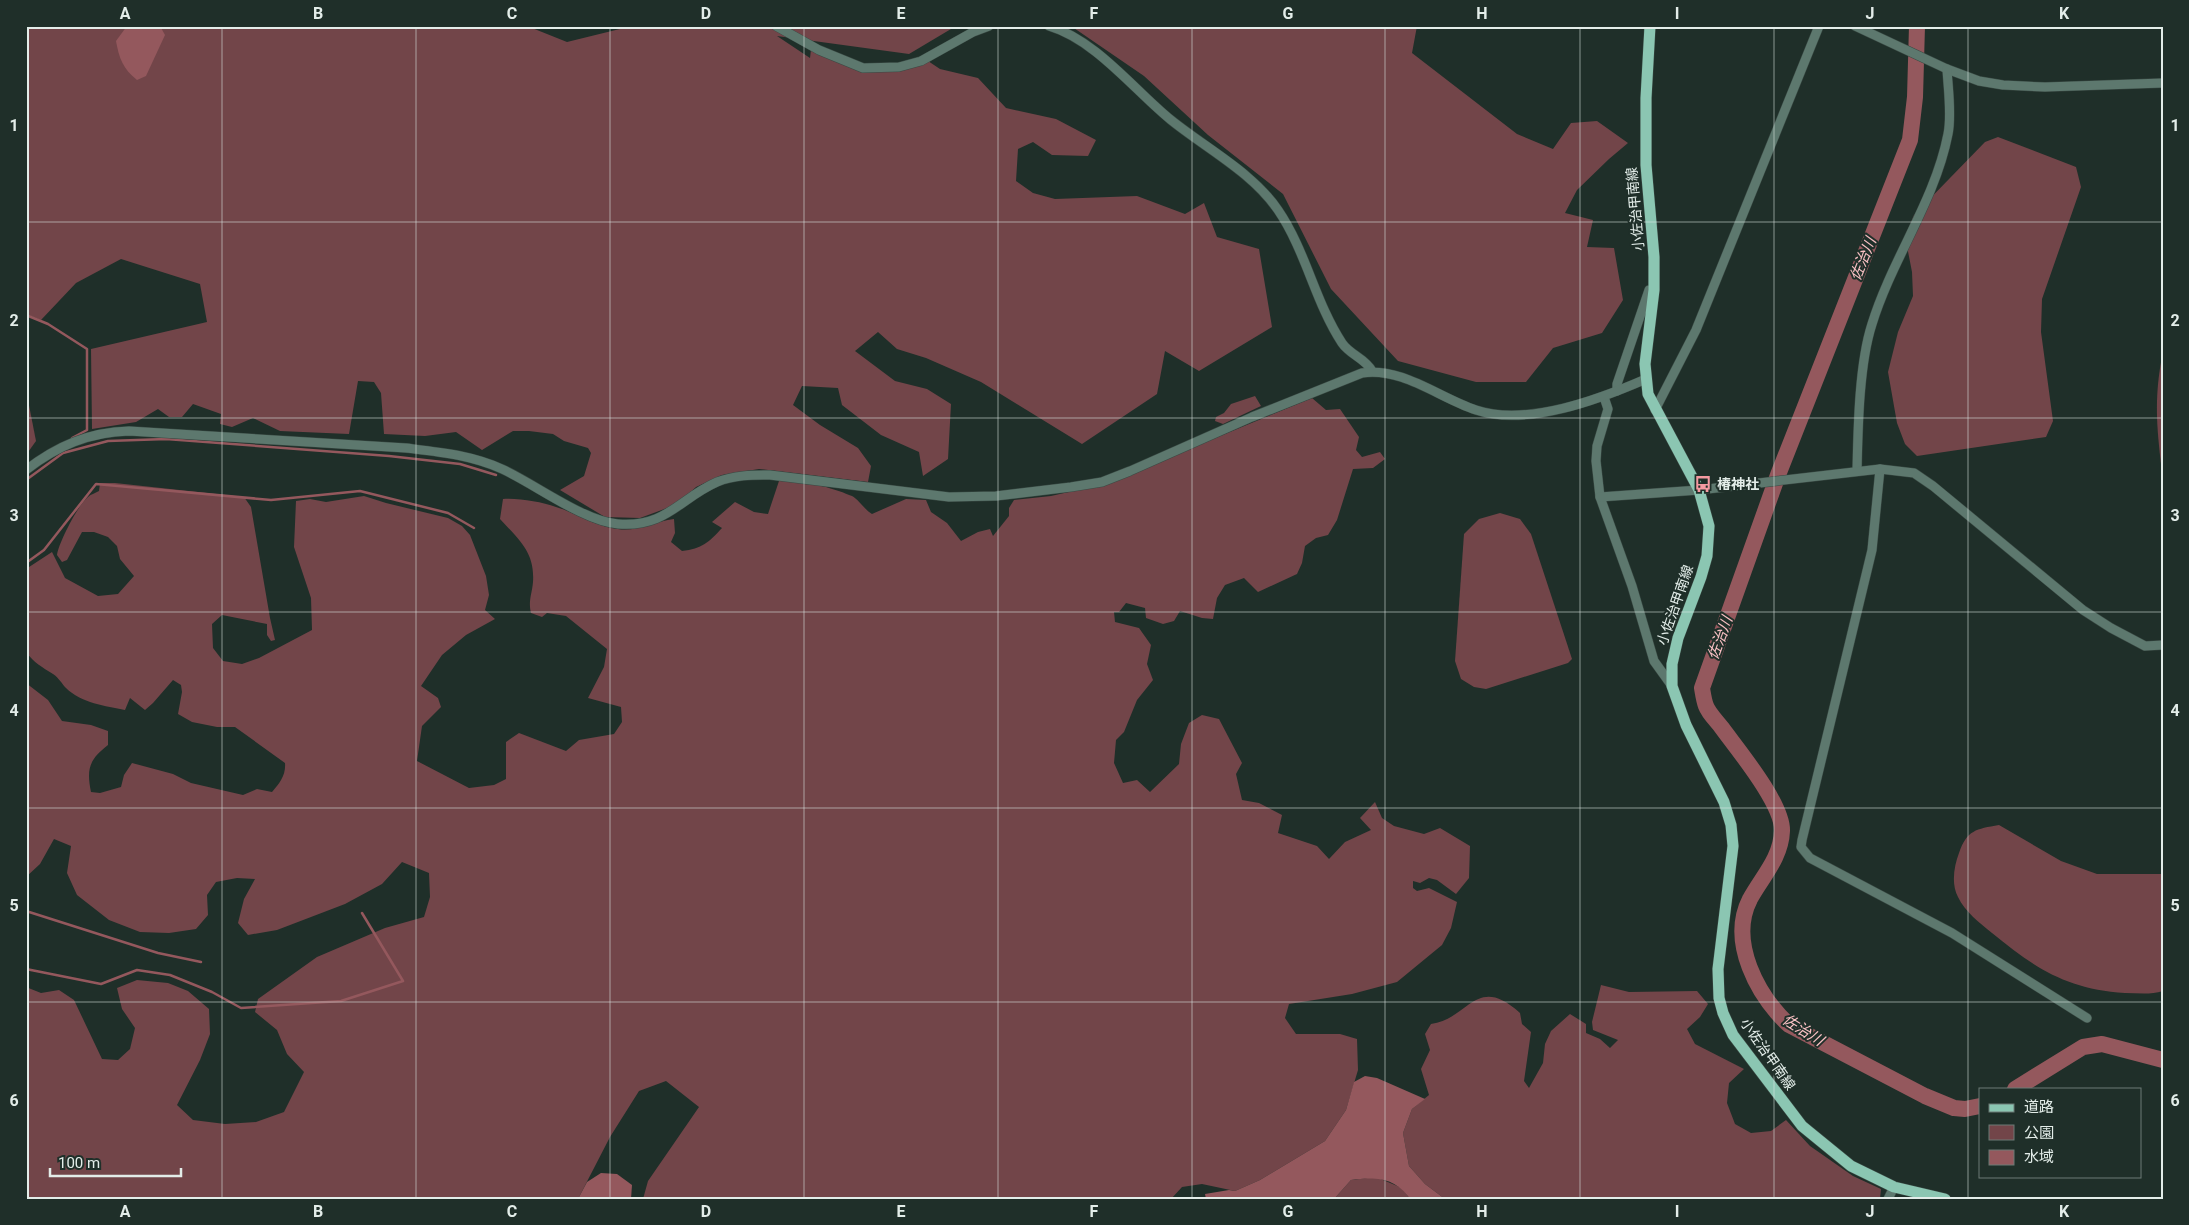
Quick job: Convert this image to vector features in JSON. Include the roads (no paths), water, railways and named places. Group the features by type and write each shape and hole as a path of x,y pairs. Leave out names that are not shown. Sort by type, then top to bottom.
{"main road":[{"name":"小佐治甲南線","path":"1650,26 1646,98 1646,165 1654,258 1654,290 1645,364 1646,379 1648,394 1655,410 1699,490 1709,526 1707,556 1702,576 1678,638 1672,664 1672,686 1686,725 1724,802 1731,825 1733,846 1718,970 1723,1013 1733,1035 1802,1126 1851,1166 1894,1187 1945,1199"}],"street":[{"path":"776,26 819,50 863,68 899,67 921,61 973,32 989,26"},
{"path":"1049,26 1079,41 1104,59 1172,120 1264,192 1294,236 1331,323 1344,345 1368,363 1372,371"},
{"path":"1655,410 1696,330 1819,26"},
{"path":"1856,26 1947,69 1979,81 2003,85 2045,87 2163,83"},
{"path":"1857,471 1867,346 1878,304 1930,192 1942,158 1949,131 1947,69"},
{"path":"1617,391 1617,384 1649,290 1654,290"},
{"path":"26,470 62,446 88,436 129,430 406,448 451,453 475,459 501,469 596,518 618,524 653,520 671,512 703,489 718,482 734,477 751,475 770,474 950,496 996,496 1102,482 1349,377 1372,371 1396,375 1475,410 1506,416 1551,410 1604,396 1646,379"},
{"path":"1604,396 1608,409 1597,446 1596,461 1600,497 1632,586 1654,661 1672,686"},
{"path":"1880,469 1872,550 1802,840 1802,847 1810,858 1952,933 2087,1018"},
{"path":"1600,497 1699,490 1880,469 1914,473 1934,486 2083,610 2111,628 2145,646 2163,645"},
{"path":"1888,1199 1894,1187"}],"water":[{"path":"127,26 160,26 165,35 146,76 137,80 122,63 116,41"},
{"path":"1365,1076 1377,1078 1425,1099 1412,1109 1403,1133 1409,1166 1425,1184 1445,1199 1410,1199 1398,1186 1384,1180 1368,1179 1351,1180 1334,1199 1206,1199 1205,1194 1229,1190 1235,1191 1260,1180 1325,1141 1346,1110 1354,1082"},
{"path":"601,1173 617,1174 632,1185 631,1199 578,1199 587,1182"}],"waterway":[{"name":"佐治川","path":"1917,26 1915,97 1910,140 1778,475 1702,688 1707,709 1768,792 1780,820 1781,841 1775,859 1750,899 1744,916 1742,933 1744,950 1757,984 1789,1025 1925,1096 1954,1108 1965,1109 1979,1106"},
{"path":"26,315 48,324 87,349 87,430 72,438"},
{"path":"26,480 63,453 108,441 166,439 389,456 460,464 496,475"},
{"path":"26,563 44,550 96,484 271,500 360,491 448,513 474,528"},
{"path":"26,911 158,953 201,962"},
{"path":"26,969 101,984 137,970 170,975 212,992 241,1008 341,1001 403,981 362,913"},
{"name":"佐治川","path":"2017,1088 2083,1047 2102,1044 2163,1060"}],"place":[{"name":"椿神社","path":"1703,484"}]}
